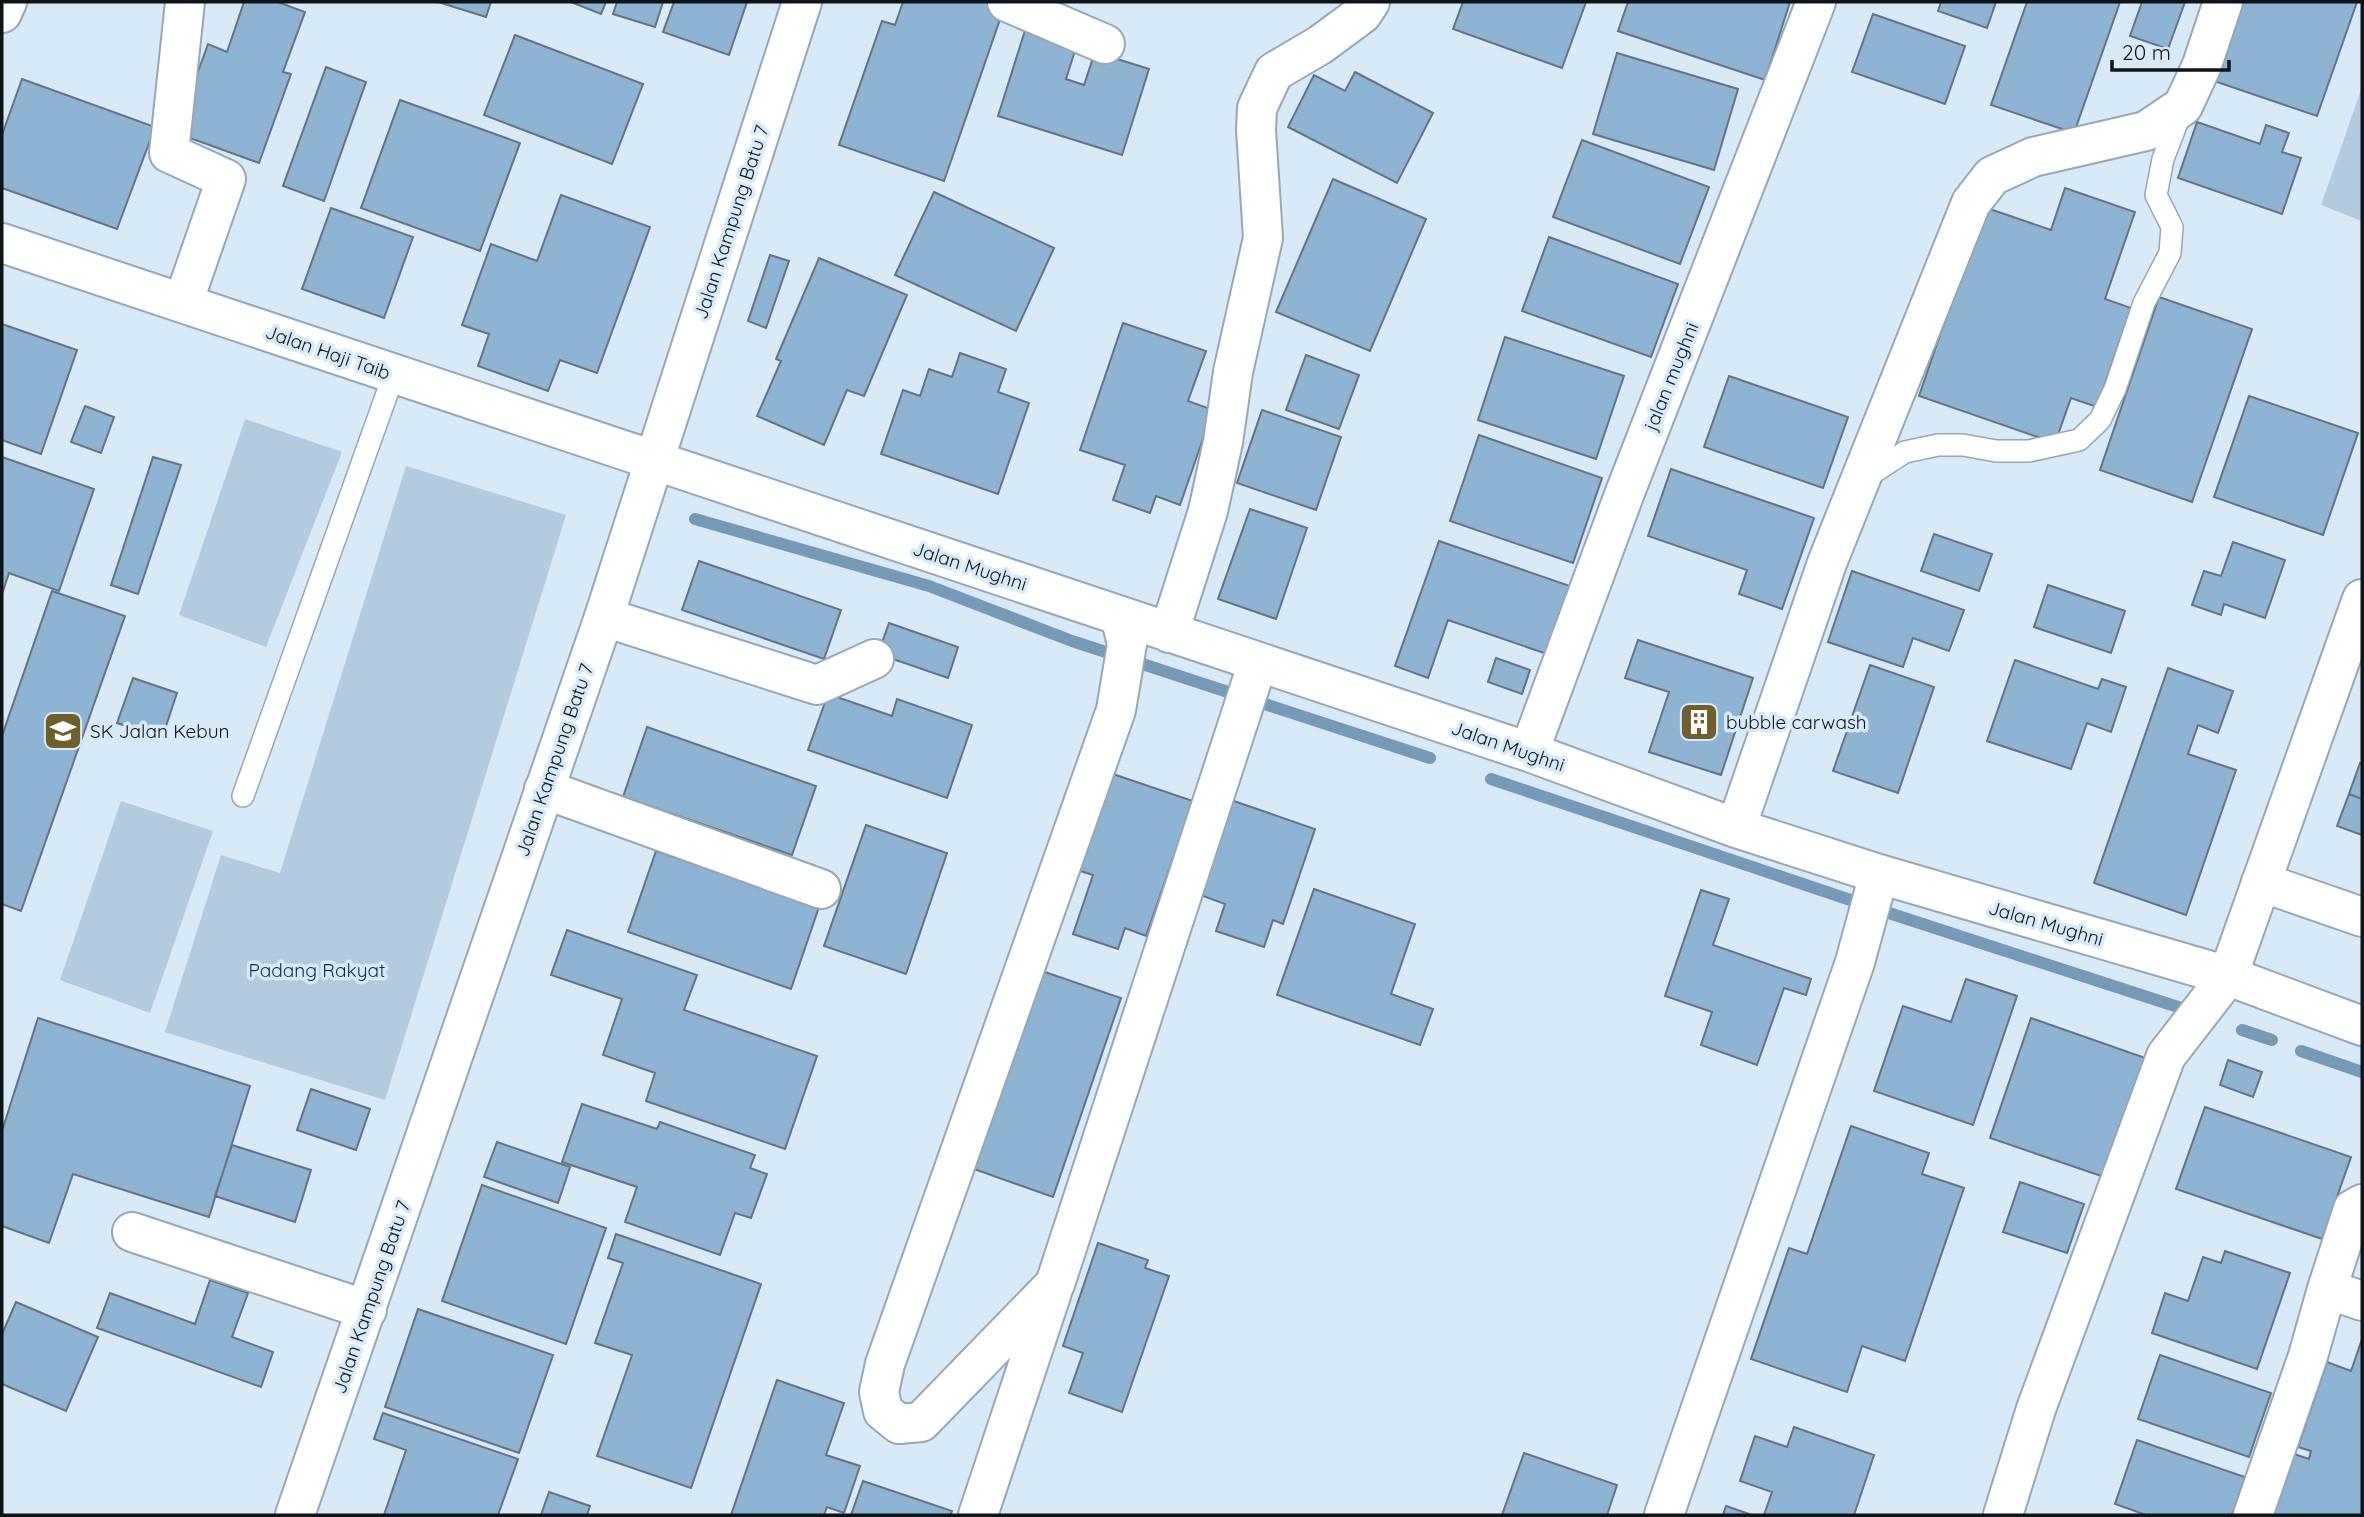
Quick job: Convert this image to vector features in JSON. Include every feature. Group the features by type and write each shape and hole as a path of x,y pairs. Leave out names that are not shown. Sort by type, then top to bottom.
{"street":[{"path":"2,13 7,2"},
{"path":"183,303 226,179 169,153 185,2"},
{"name":"Jalan Kampung Batu 7","path":"295,1515 604,617 802,2"},
{"path":"1007,2 1105,44"},
{"path":"1169,633 1208,511 1223,442 1233,372 1263,238 1257,108 1274,72 1320,45 1362,14 1370,2"},
{"name":"jalan mughni","path":"1529,752 1624,495 1816,2"},
{"path":"1736,828 1827,563 1971,203 1993,176 2033,157 2147,131 2183,106 2202,65 2223,2"},
{"name":"Jalan Haji Taib","path":"2,243 655,461"},
{"name":"Jalan Mughni","path":"655,461 1123,644 1169,633 1255,669 1529,752 1736,828 1879,874 2228,976 2362,1026"},
{"path":"2003,1515 2036,1409 2166,1056 2228,976 2362,599"},
{"path":"604,617 817,685 874,659"},
{"path":"1055,1283 921,1422 900,1424 883,1411 880,1392 885,1364 1116,710 1123,644"},
{"path":"978,1515 1255,669"},
{"path":"544,789 821,889"},
{"path":"1664,1515 1855,962 1879,874"},
{"path":"2261,882 2362,917"},
{"path":"2253,1515 2308,1356 2345,1295 2353,1209 2362,1204"},
{"path":"132,1232 367,1310"}],"lane":[{"path":"1858,484 1905,452 1938,445 1963,445 1996,451 2029,451 2079,440 2100,420 2115,389 2144,303 2169,253 2172,226 2156,195 2163,159 2183,106"},
{"path":"243,796 394,374"}],"green space":[{"path":"2362,87 2362,221 2321,205"},
{"path":"245,419 342,452 266,647 179,615"},
{"name":"Padang Rakyat","path":"406,466 566,515 385,1100 165,1032 221,855 280,873"},
{"path":"121,801 213,831 150,1013 60,980"}],"building":[{"path":"244,2 278,2 305,12 283,72 291,74 259,163 176,133 208,44 227,52"},
{"path":"438,2 491,2 486,17"},
{"path":"571,2 606,2 601,14"},
{"path":"617,2 663,2 655,27 613,14"},
{"path":"674,2 747,2 729,55 663,32"},
{"path":"903,2 1006,2 944,181 839,145 882,21 895,25"},
{"path":"1463,2 1586,2 1562,68 1453,29"},
{"path":"1628,2 1790,2 1765,80 1618,31"},
{"path":"1941,2 1996,2 1987,28 1938,11"},
{"path":"2027,2 2120,2 2074,133 1991,105"},
{"path":"2142,2 2185,2 2168,49 2130,36"},
{"path":"2238,2 2357,2 2317,116 2211,80"},
{"path":"1873,14 1965,46 1945,104 1852,72"},
{"path":"1028,21 1079,38 1066,79 1084,85 1095,52 1149,69 1122,155 998,116"},
{"path":"515,35 643,84 612,164 484,115"},
{"path":"1617,53 1738,89 1714,170 1593,134"},
{"path":"326,67 366,82 324,201 283,186"},
{"path":"1355,72 1433,113 1397,183 1288,127 1314,75 1345,91"},
{"path":"22,79 155,127 117,229 2,188 2,135"},
{"path":"400,100 520,143 480,251 361,208"},
{"path":"2197,122 2260,144 2266,125 2289,133 2282,152 2301,158 2282,214 2178,178"},
{"path":"1582,140 1709,187 1680,264 1553,217"},
{"path":"1333,179 1426,219 1370,351 1276,312"},
{"path":"2065,188 2135,212 2105,299 2131,308 2097,407 2071,398 2055,443 1919,396 1984,207 2051,230"},
{"path":"934,192 1054,248 1016,331 895,275"},
{"path":"561,195 650,227 597,373 560,360 548,391 478,366 489,334 462,325 491,244 537,261"},
{"path":"331,208 413,237 384,318 302,289"},
{"path":"1549,237 1678,284 1651,357 1522,311"},
{"path":"770,255 789,261 766,328 748,321"},
{"path":"819,258 907,295 864,396 847,390 824,445 757,416 781,361 776,359"},
{"path":"2159,297 2252,329 2192,502 2100,470"},
{"path":"1123,323 1206,351 1188,401 1213,410 1180,505 1156,496 1150,513 1113,500 1125,465 1080,450"},
{"path":"2,324 77,350 41,454 2,440"},
{"path":"1505,337 1624,376 1596,459 1478,420"},
{"path":"960,353 1006,369 998,392 1029,403 998,494 881,454 903,390 920,396 929,369 952,377"},
{"path":"1306,355 1359,375 1339,429 1286,410"},
{"path":"1729,376 1848,417 1823,488 1704,447"},
{"path":"2249,396 2358,433 2323,535 2214,497"},
{"path":"85,406 114,417 101,453 71,442"},
{"path":"1262,410 1341,437 1316,510 1237,483"},
{"path":"1479,435 1602,478 1573,563 1450,521"},
{"path":"2,457 94,489 59,591 9,573 2,594"},
{"path":"153,457 181,465 138,594 111,585"},
{"path":"1671,469 1814,518 1782,609 1739,594 1747,570 1648,536"},
{"path":"1250,509 1307,528 1276,619 1218,599"},
{"path":"1934,534 1992,554 1979,591 1921,571"},
{"path":"1439,541 1570,586 1547,654 1448,620 1428,678 1395,666"},
{"path":"2233,542 2285,560 2265,618 2224,604 2221,615 2192,605 2204,571 2221,576"},
{"path":"699,561 841,610 824,659 682,610"},
{"path":"1852,571 1964,610 1949,651 1913,638 1903,667 1828,642"},
{"path":"2048,585 2125,611 2111,653 2034,627"},
{"path":"52,591 125,616 21,911 2,904 2,736"},
{"path":"889,623 958,647 948,678 878,654"},
{"name":"bubble carwash","path":"1638,640 1753,678 1721,775 1649,752 1669,692 1625,678"},
{"path":"1496,658 1530,670 1522,694 1488,682"},
{"path":"2015,660 2098,689 2102,679 2126,687 2111,732 2087,723 2071,769 1987,741"},
{"path":"1870,665 1934,687 1898,793 1833,771"},
{"path":"2168,668 2233,691 2218,733 2198,725 2188,754 2236,770 2186,915 2094,883"},
{"path":"133,678 177,693 162,738 117,723"},
{"path":"828,694 892,716 897,699 972,725 947,798 808,750"},
{"path":"647,727 816,786 792,855 623,797"},
{"path":"2360,763 2362,764 2362,799 2349,794"},
{"path":"1110,773 1193,801 1146,936 1125,928 1118,949 1073,934 1093,875 1077,870"},
{"path":"2349,794 2362,799 2362,835 2337,826"},
{"path":"1228,799 1315,829 1283,924 1273,920 1264,947 1216,931 1225,904 1195,893"},
{"path":"866,825 947,853 906,974 824,946"},
{"path":"656,851 819,907 791,989 628,932"},
{"path":"1314,889 1415,924 1391,994 1433,1009 1420,1045 1277,995"},
{"path":"1701,890 1729,899 1713,945 1811,979 1806,995 1784,988 1757,1065 1701,1045 1712,1012 1665,996"},
{"path":"567,930 697,975 684,1010 817,1056 785,1149 646,1101 655,1073 603,1055 622,999 551,975"},
{"path":"1039,970 1121,998 1053,1197 971,1168"},
{"path":"1966,979 2017,996 1973,1125 1874,1091 1903,1006 1951,1022"},
{"path":"38,1018 250,1086 209,1217 73,1174 49,1243 2,1226 2,1131"},
{"path":"2031,1018 2154,1061 2113,1180 1990,1138"},
{"path":"2228,1060 2262,1072 2253,1097 2220,1085"},
{"path":"311,1089 370,1109 356,1150 297,1130"},
{"path":"582,1104 657,1129 660,1122 755,1155 750,1168 767,1174 751,1218 735,1213 720,1255 625,1222 637,1187 562,1162"},
{"path":"2205,1107 2351,1157 2322,1239 2176,1189"},
{"path":"1851,1126 1929,1153 1922,1174 1964,1188 1905,1361 1862,1346 1847,1392 1751,1359 1789,1248 1807,1254"},
{"path":"497,1142 570,1167 558,1203 484,1177"},
{"path":"232,1145 311,1170 295,1222 215,1196"},
{"path":"2020,1182 2084,1204 2067,1253 2003,1232"},
{"path":"482,1185 606,1228 566,1344 442,1301"},
{"path":"616,1234 761,1284 691,1488 597,1456 632,1355 595,1343 623,1263 608,1258"},
{"path":"1098,1243 1148,1260 1145,1268 1169,1276 1122,1412 1069,1393 1083,1353 1063,1346"},
{"path":"2225,1251 2290,1273 2257,1369 2152,1333 2165,1293 2188,1301 2203,1257 2221,1263"},
{"path":"210,1280 248,1293 232,1337 273,1352 261,1387 97,1328 110,1293 195,1324"},
{"path":"16,1302 98,1337 66,1411 2,1384 2,1334"},
{"path":"418,1309 553,1355 519,1453 385,1407"},
{"path":"2362,1339 2362,1515 2270,1515 2291,1453 2309,1459 2311,1451 2298,1447 2327,1362 2351,1371"},
{"path":"2160,1355 2271,1393 2249,1457 2138,1419"},
{"path":"777,1380 844,1403 826,1455 860,1466 844,1513 827,1507 824,1515 731,1515"},
{"path":"383,1413 518,1459 498,1515 384,1515 406,1450 374,1439"},
{"path":"1794,1427 1874,1455 1854,1515 1764,1515 1772,1492 1740,1481 1755,1436 1787,1447"},
{"path":"2137,1440 2245,1477 2232,1515 2146,1515 2115,1504"},
{"path":"1524,1453 1617,1485 1607,1515 1502,1515"},
{"path":"863,1481 952,1511 950,1515 851,1515"},
{"path":"549,1492 590,1506 587,1515 541,1515"},
{"path":"1726,1506 1752,1515 1723,1515"}],"waterway":[{"path":"695,519 929,586 1072,641 1430,758"},
{"path":"1491,779 2178,1007"},
{"path":"2242,1030 2272,1040"},
{"path":"2301,1051 2362,1072"}],"place":[{"name":"bubble carwash","path":"1699,722"},
{"name":"SK Jalan Kebun","path":"63,731"}]}
